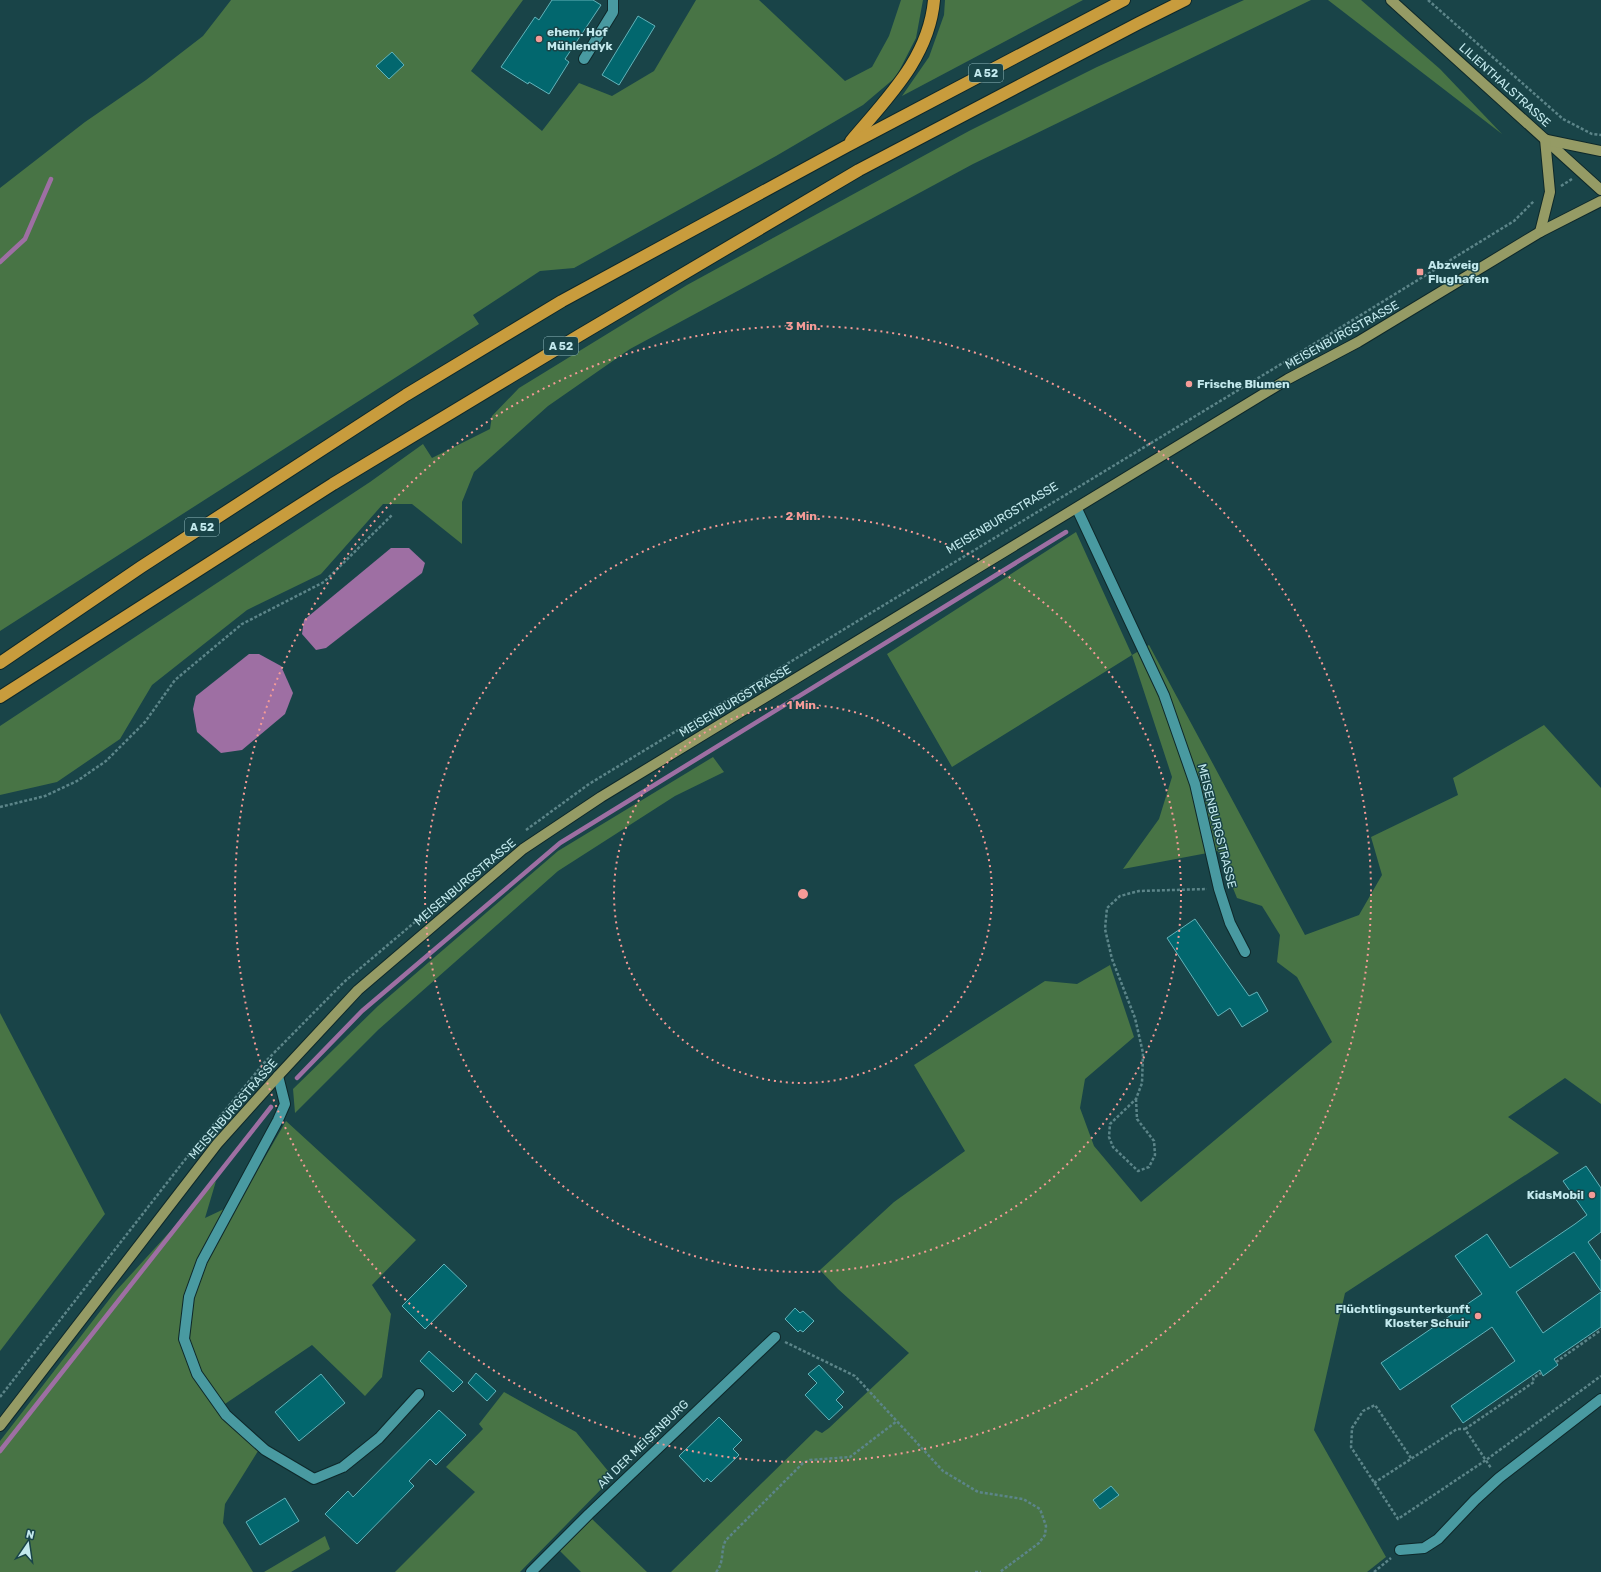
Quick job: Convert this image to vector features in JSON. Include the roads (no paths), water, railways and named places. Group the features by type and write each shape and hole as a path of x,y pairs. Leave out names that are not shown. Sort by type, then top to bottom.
{"highway":[{"path":"847,146 904,79 917,57 927,34 934,0"},
{"name":"A 52","path":"0,663 148,563 406,395 562,301 847,146 1124,0"},
{"name":"A 52","path":"0,697 333,484 852,174 1132,26 1185,0"}],"main road":[{"name":"LILIENTHALSTRASSE","path":"1391,0 1601,190"},
{"path":"1540,232 1550,192 1545,139 1601,151"},
{"name":"MEISENBURGSTRASSE","path":"0,1426 217,1144 278,1076 358,990 523,849 601,797 1078,509 1288,379 1358,342 1540,232 1601,201"}],"street":[{"path":"584,59 613,12 613,0"},
{"name":"MEISENBURGSTRASSE","path":"1078,509 1164,695 1195,784 1219,889 1230,923 1245,952"},
{"path":"278,1076 285,1104 202,1261 189,1297 184,1339 196,1374 226,1415 265,1450 314,1479 343,1468 379,1438 420,1394"},
{"name":"AN DER MEISENBURG","path":"531,1572 589,1514 774,1337"},
{"path":"1400,1550 1424,1548 1438,1539 1475,1500 1499,1478 1601,1400"}],"waterway":[{"path":"0,262 25,239 51,179"},
{"path":"297,1078 362,1011 560,843 1066,532"},
{"path":"0,1451 271,1107"}],"place":[{"name":"ehem. Hof Mühlendyk","path":"539,39"},
{"name":"Abzweig Flughafen","path":"1420,272"},
{"name":"Frische Blumen","path":"1189,384"},
{"name":"KidsMobil","path":"1592,1195"},
{"name":"Flüchtlingsunterkunft Kloster Schuir","path":"1478,1316"}]}
